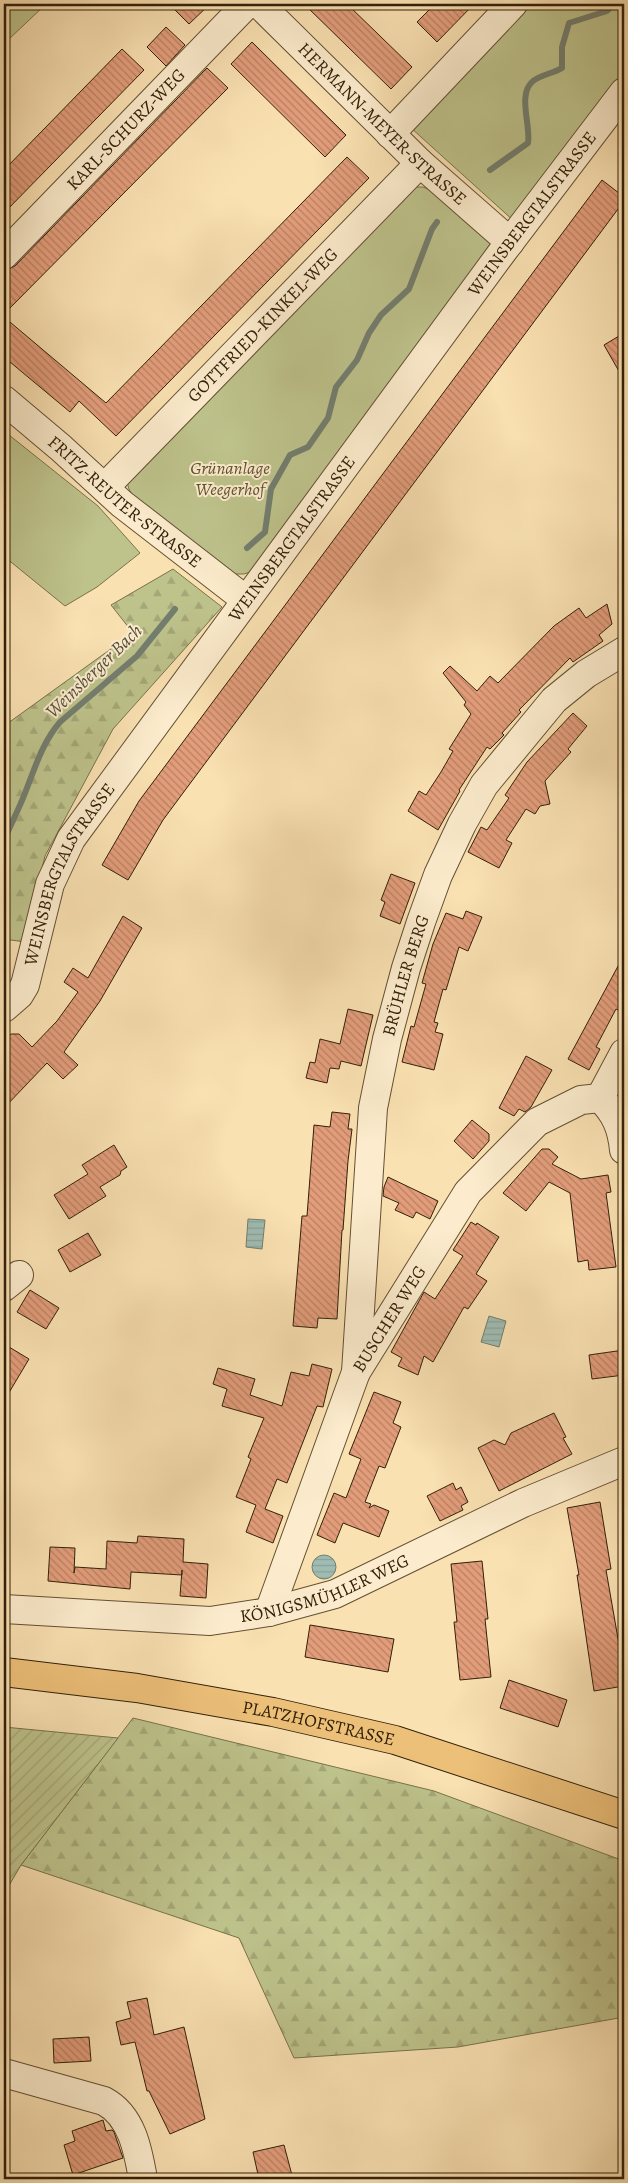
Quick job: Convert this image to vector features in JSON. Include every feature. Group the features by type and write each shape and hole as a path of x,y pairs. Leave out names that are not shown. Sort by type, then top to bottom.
{"main road":[{"name":"PLATZHOFSTRASSE","path":"4,1672 137,1688 301,1718 395,1740 624,1815"}],"street":[{"name":"KARL-SCHURZ-WEG","path":"4,255 247,4"},
{"name":"HERMANN-MEYER-STRASSE","path":"259,4 420,163 510,242"},
{"path":"390,134 514,4"},
{"name":"WEINSBERGTALSTRASSE","path":"4,1008 19,995 24,985 50,884 71,839 510,242 624,92"},
{"name":"GOTTFRIED-KINKEL-WEG","path":"105,487 420,163"},
{"name":"FRITZ-REUTER-STRASSE","path":"4,400 152,528 246,600"},
{"name":"BRÜHLER BERG","path":"356,1372 373,1108 387,1039 401,986 438,875 462,824 484,786 554,700 586,674 624,651"},
{"path":"624,1053 600,1098 610,1108 619,1125 624,1150"},
{"name":"BUSCHER WEG","path":"269,1612 356,1372 468,1192 537,1122 581,1100 600,1098"},
{"name":"KÖNIGSMÜHLER WEG","path":"4,1609 210,1621 269,1612 334,1594 522,1503 624,1461"},
{"path":"4,2072 104,2101 115,2107 122,2114 138,2149 143,2179"}],"green space":[{"path":"4,4 45,5 8,40 4,35"},
{"path":"529,4 624,4 624,78 515,222 410,127"},
{"name":"Grünanlage Weegerhof","path":"415,187 423,187 430,190 490,238 493,248 256,570 244,574 232,574 134,497 128,485 130,472 355,250 408,192"},
{"path":"4,431 98,506 140,553 97,587 65,606 6,558 4,559"},
{"path":"173,569 222,607 113,729 45,856 25,942 4,939 4,726 133,633 111,605"},
{"path":"133,1718 434,1791 624,1861 624,2017 458,2047 294,2058 239,1938 21,1865"},
{"path":"4,1727 118,1738 21,1865 4,1894"}],"water":[{"path":"248,1219 265,1220 262,1249 246,1247"},
{"path":"489,1316 506,1321 499,1347 481,1342"},
{"path":"324,1555 333,1558 336,1567 333,1576 324,1579 315,1576 312,1567 315,1558"}],"building":[{"path":"169,4 210,4 189,24"},
{"path":"304,4 347,4 412,67 391,89"},
{"path":"435,4 474,4 437,42 417,22"},
{"path":"166,27 185,45 166,66 147,47"},
{"path":"252,42 346,135 325,157 231,64"},
{"path":"122,49 144,70 4,213 4,170"},
{"path":"207,68 228,88 4,314 4,271 15,266"},
{"path":"347,157 369,178 116,436 79,401 70,412 4,357 4,317 106,403"},
{"path":"602,180 624,197 624,201 163,820 128,880 102,865 139,801"},
{"path":"624,333 624,380 604,345"},
{"path":"607,604 612,624 599,635 603,641 573,662 570,658 519,710 521,712 502,733 504,735 490,749 487,747 459,790 438,830 408,811 419,791 426,795 441,772 453,751 449,749 471,714 464,705 466,702 443,673 450,666 477,691 490,676 498,683 554,626 579,608 586,618"},
{"path":"573,713 587,726 568,749 571,752 545,781 550,804 540,806 535,814 526,809 506,840 512,843 499,868 468,852 481,827 487,830 509,798 505,795 527,762"},
{"path":"391,874 415,883 400,924 380,916 385,902 381,900"},
{"path":"466,911 482,917 468,951 459,947 446,990 443,989 434,1022 438,1023 435,1032 443,1034 434,1070 402,1062 411,1026 414,1027 426,984 422,983 433,944 446,913 463,919"},
{"path":"123,916 142,928 100,1001 64,1052 78,1065 63,1079 47,1063 4,1108 4,1041 11,1034 19,1034 32,1047 57,1021 78,992 64,982 73,968 88,978"},
{"path":"624,955 624,1013 616,1009 596,1047 600,1049 589,1070 568,1059"},
{"path":"348,1009 373,1015 361,1066 341,1061 339,1069 330,1068 327,1083 306,1078 310,1062 315,1063 320,1039 340,1044"},
{"path":"526,1056 552,1070 531,1107 525,1112 519,1109 514,1116 499,1108"},
{"path":"332,1112 350,1114 348,1129 352,1129 342,1230 337,1319 318,1318 317,1328 293,1326 302,1216 307,1216 314,1125 330,1127"},
{"path":"472,1120 489,1134 489,1141 473,1159 454,1141"},
{"path":"114,1145 127,1167 121,1171 120,1175 100,1187 106,1196 69,1219 54,1195 88,1174 82,1165"},
{"path":"542,1149 549,1149 558,1157 552,1164 581,1179 608,1175 611,1192 606,1193 616,1267 589,1270 588,1260 578,1262 570,1193 549,1182 526,1211 503,1193"},
{"path":"388,1177 438,1201 430,1219 416,1212 413,1218 395,1210 399,1203 383,1196"},
{"path":"471,1222 476,1225 477,1223 499,1237 476,1274 487,1281 468,1309 464,1307 433,1362 424,1356 418,1375 398,1366 402,1358 391,1352 424,1292 435,1299 463,1256 453,1250"},
{"path":"88,1233 101,1255 70,1272 58,1250"},
{"path":"30,1290 59,1308 46,1329 17,1312"},
{"path":"4,1344 29,1359 4,1401"},
{"path":"624,1350 624,1375 592,1379 589,1355"},
{"path":"312,1364 332,1369 323,1407 317,1406 287,1483 277,1479 265,1509 283,1516 273,1543 246,1532 256,1505 236,1497 251,1459 248,1457 264,1418 222,1406 227,1389 213,1384 218,1368 255,1379 250,1395 282,1406 291,1372 309,1376"},
{"path":"374,1392 401,1402 393,1423 401,1427 385,1468 379,1466 365,1502 371,1504 369,1508 374,1505 389,1511 379,1537 343,1523 335,1543 317,1535 334,1493 346,1498 361,1459 349,1454"},
{"path":"554,1413 566,1437 563,1438 572,1454 499,1491 478,1448 494,1440 505,1445 511,1433"},
{"path":"453,1483 456,1490 461,1487 468,1502 461,1506 463,1510 440,1521 427,1496"},
{"path":"600,1502 611,1569 606,1570 624,1673 624,1686 594,1691 577,1575 579,1575 567,1508"},
{"path":"138,1536 184,1539 183,1562 208,1564 206,1598 180,1596 182,1575 131,1572 130,1589 48,1581 50,1547 75,1548 74,1573 75,1567 106,1569 107,1541 137,1543"},
{"path":"482,1561 491,1677 460,1680 451,1564"},
{"path":"310,1625 394,1639 388,1672 305,1657"},
{"path":"509,1680 567,1700 558,1727 500,1708"},
{"path":"147,1998 154,2035 184,2027 205,2119 170,2134 149,2091 147,2091 135,2042 121,2045 116,2022 131,2018 127,2002"},
{"path":"89,2037 91,2061 54,2063 53,2039"},
{"path":"103,2120 106,2131 112,2130 114,2132 123,2158 73,2175 64,2145 75,2141 72,2131"},
{"path":"284,2145 293,2179 259,2179 253,2152"}],"waterway":[{"name":"Weinsberger Bach","path":"490,170 528,143 525,102 528,87 539,77 562,68 562,47 569,23 607,11 614,4"},
{"name":"Weinsberger Bach","path":"247,548 265,532 271,489 290,455 308,447 328,418 336,387 357,360 369,333 381,315 409,289 432,229 437,222"},
{"name":"Weinsberger Bach","path":"4,840 48,738 60,722 137,656 175,609"}]}
